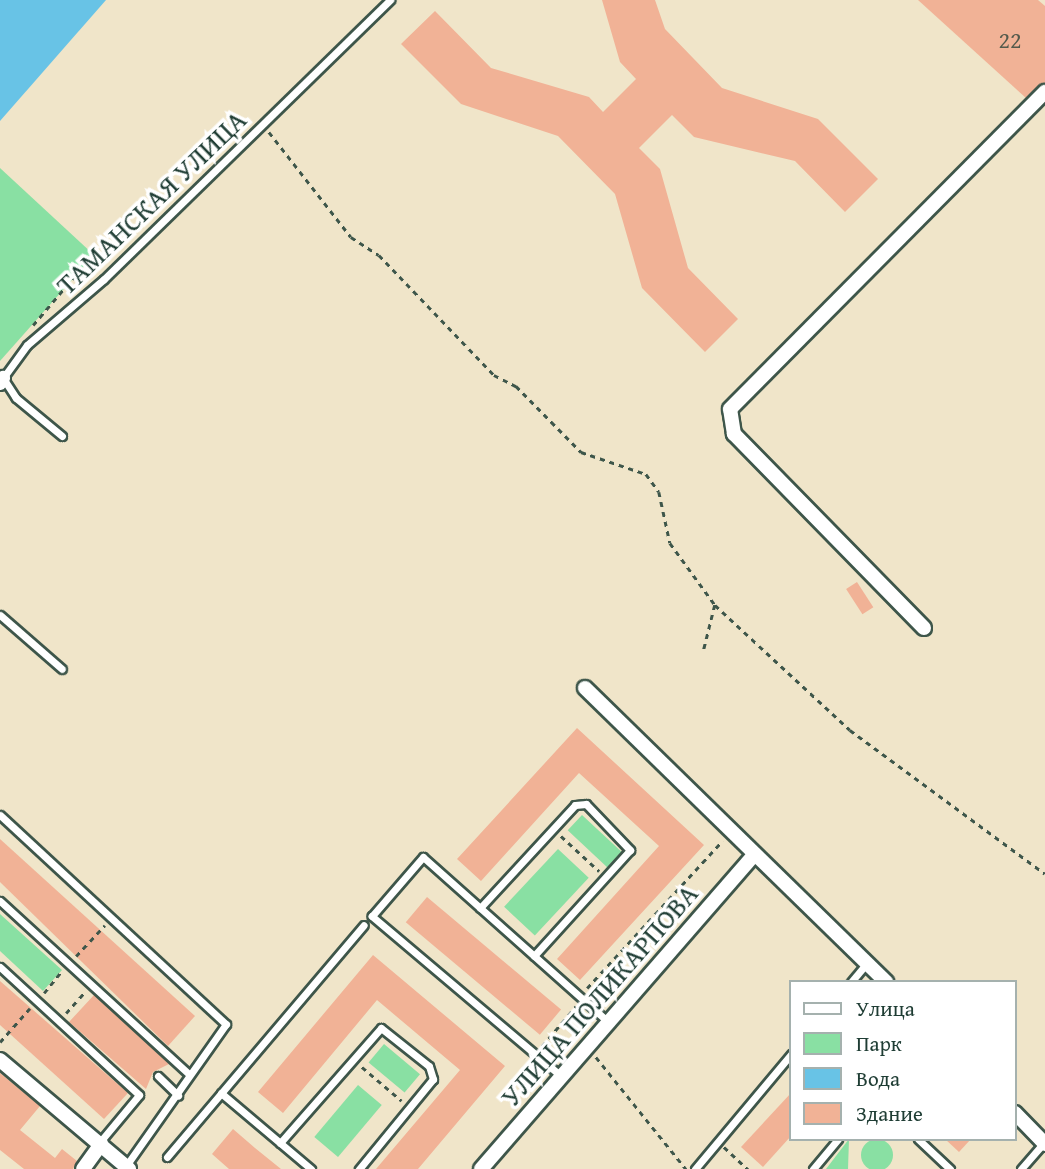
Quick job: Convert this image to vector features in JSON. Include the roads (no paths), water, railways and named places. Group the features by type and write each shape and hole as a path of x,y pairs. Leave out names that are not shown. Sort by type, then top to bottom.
{"street":[{"path":"924,628 734,434 730,409 1045,92"},
{"path":"585,688 884,980"},
{"name":"УЛИЦА ПОЛИКАРПОВА","path":"481,1169 755,854"},
{"path":"0,1060 128,1168"},
{"path":"1017,1115 1045,1143"},
{"path":"83,1169 100,1144"}],"lane":[{"name":"ТАМАНСКАЯ УЛИЦА","path":"62,436 16,398 2,380 27,345 390,0"},
{"path":"0,615 62,669"},
{"path":"480,908 575,805 586,804 629,845 606,878 534,956"},
{"path":"0,815 226,1024 188,1073 178,1095 128,1168"},
{"path":"561,1076 372,916 423,857 608,1023"},
{"path":"0,901 188,1073"},
{"path":"167,1157 364,925"},
{"path":"853,980 867,963"},
{"path":"0,967 139,1095 100,1144"},
{"path":"280,1143 372,1032 387,1031 433,1072 410,1108 359,1169"},
{"path":"695,1169 790,1055"},
{"path":"158,1076 178,1095"},
{"path":"221,1093 311,1169"},
{"path":"813,1169 836,1141"},
{"path":"920,1141 950,1169"},
{"path":"1021,1169 1045,1143"}],"water":[{"path":"0,0 106,0 0,121"}]}
